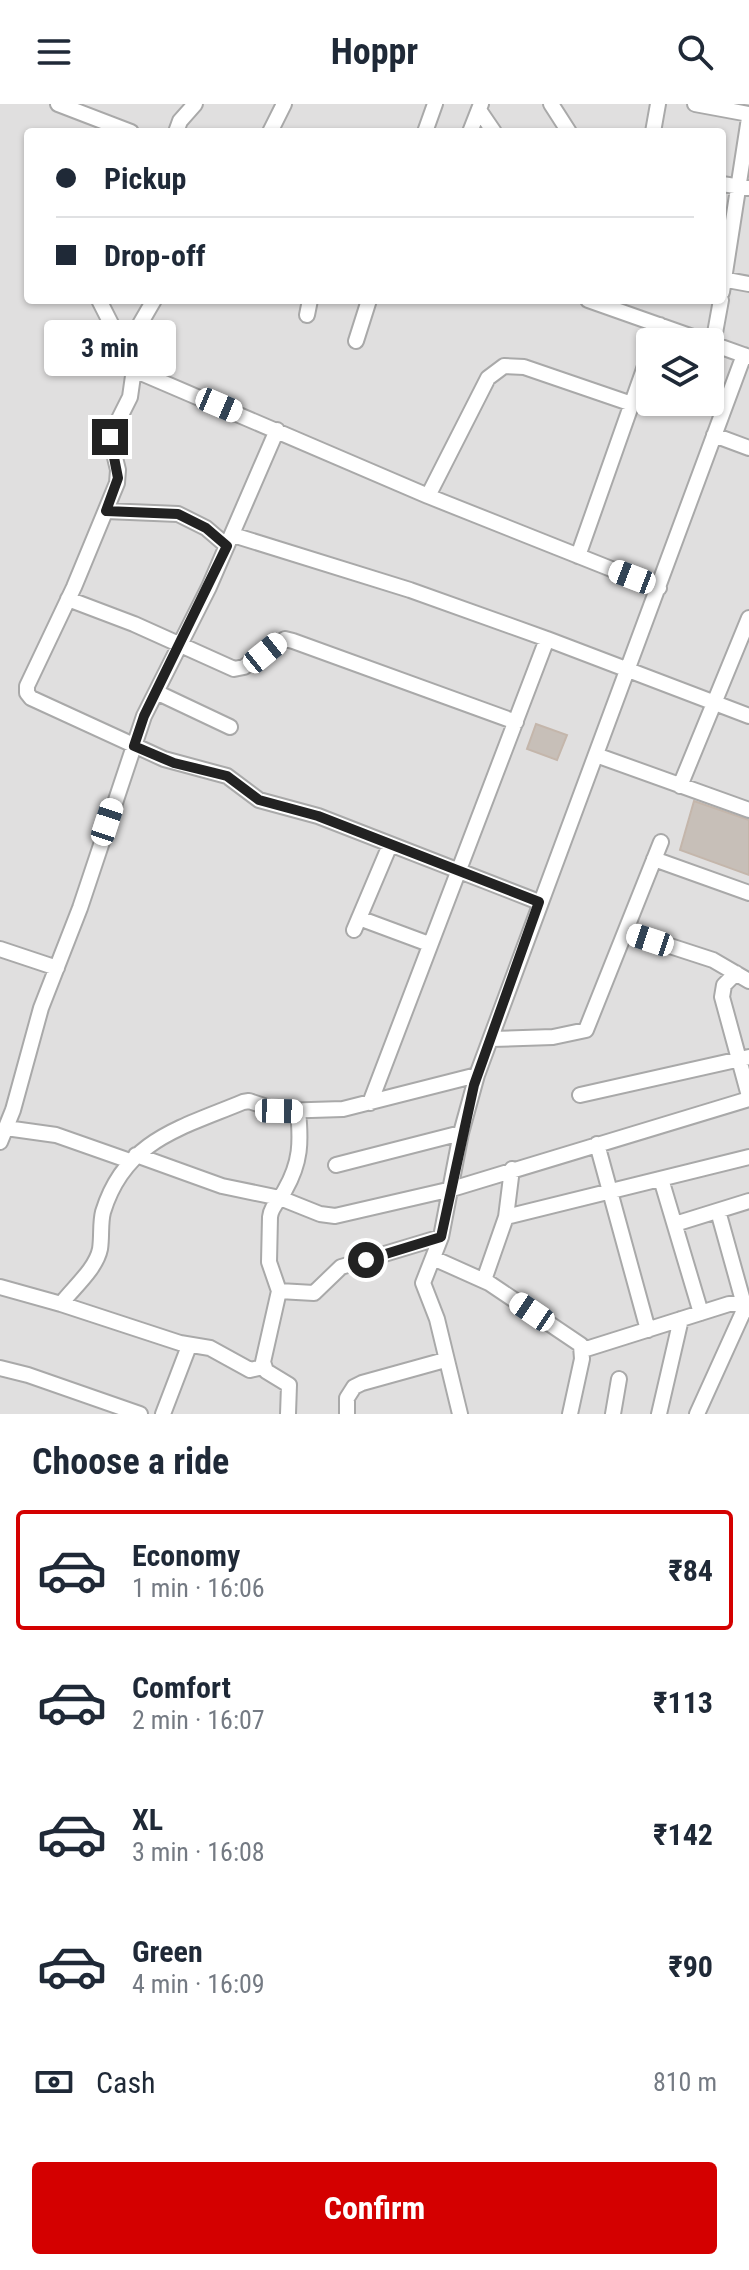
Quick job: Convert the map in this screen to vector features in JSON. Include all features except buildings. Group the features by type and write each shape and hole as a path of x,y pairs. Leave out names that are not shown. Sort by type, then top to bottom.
{"street":[{"path":"58,104 99,126"},
{"path":"177,128 195,104"},
{"path":"272,128 284,104"},
{"path":"426,128 435,104"},
{"path":"551,104 566,128"},
{"path":"654,128 658,104"},
{"path":"695,104 749,116 744,188 726,270"},
{"path":"472,128 480,107"},
{"path":"480,107 492,128"},
{"path":"726,284 749,284"},
{"path":"101,304 134,369 130,397 110,437 118,478 68,599 27,686 27,693 43,704 174,763 227,776 259,800 318,816 539,902"},
{"path":"125,350 152,304"},
{"path":"307,315 309,304"},
{"path":"356,341 368,304"},
{"path":"714,328 720,304"},
{"path":"620,306 668,328"},
{"path":"64,340 428,496 659,588"},
{"path":"460,1414 437,1319 423,1288 424,1273 441,1237 461,1133 477,1075 539,902 746,356 724,348"},
{"path":"428,496 488,378 504,366 524,367 632,404"},
{"path":"578,556 636,392"},
{"path":"0,1142 38,1018 83,899 134,746 156,692 230,541 277,430"},
{"path":"714,435 749,448"},
{"path":"106,511 178,514 230,541 410,590 749,716"},
{"path":"68,599 240,669 285,639 516,722"},
{"path":"680,786 749,619"},
{"path":"370,1103 547,639"},
{"path":"156,692 230,727"},
{"path":"596,755 749,810"},
{"path":"492,1039 553,1037 586,1030 661,842"},
{"path":"390,845 356,924 429,944"},
{"path":"654,859 749,893"},
{"path":"6,1128 56,1135 222,1186 280,1198 320,1214 335,1216 452,1189 749,1097 744,1057 722,990 742,977 706,958 627,932"},
{"path":"0,949 57,968"},
{"path":"580,1095 744,1057"},
{"path":"61,1304 95,1261 100,1248 103,1213 133,1158 158,1138 243,1102 249,1101 279,1111 343,1109 477,1075"},
{"path":"263,1367 279,1291 268,1255 271,1211 280,1198 301,1149 298,1111"},
{"path":"336,1165 461,1133"},
{"path":"597,1144 648,1330"},
{"path":"506,1217 749,1157"},
{"path":"484,1280 506,1217 512,1169"},
{"path":"661,1179 701,1313"},
{"path":"675,1224 749,1201"},
{"path":"697,1414 747,1309 718,1211"},
{"path":"279,1291 314,1293 341,1267 441,1237"},
{"path":"433,1258 484,1280 576,1340 583,1350 570,1414"},
{"path":"0,1287 189,1346 216,1350 250,1370 263,1367 289,1385 288,1414"},
{"path":"583,1350 729,1304 747,1309"},
{"path":"659,1414 681,1319"},
{"path":"163,1414 189,1346"},
{"path":"347,1414 347,1398 358,1385 445,1360"},
{"path":"0,1368 140,1414"},
{"path":"613,1414 619,1379"}],"shaded area":[{"path":"0,104 749,104 749,1414 0,1414"}],"route":[{"path":"110,437 118,478 106,511 178,514 206,528 227,546 144,716 134,746 174,763 227,776 259,800 318,816 539,902 474,1085 461,1133 441,1237 366,1260"}]}
